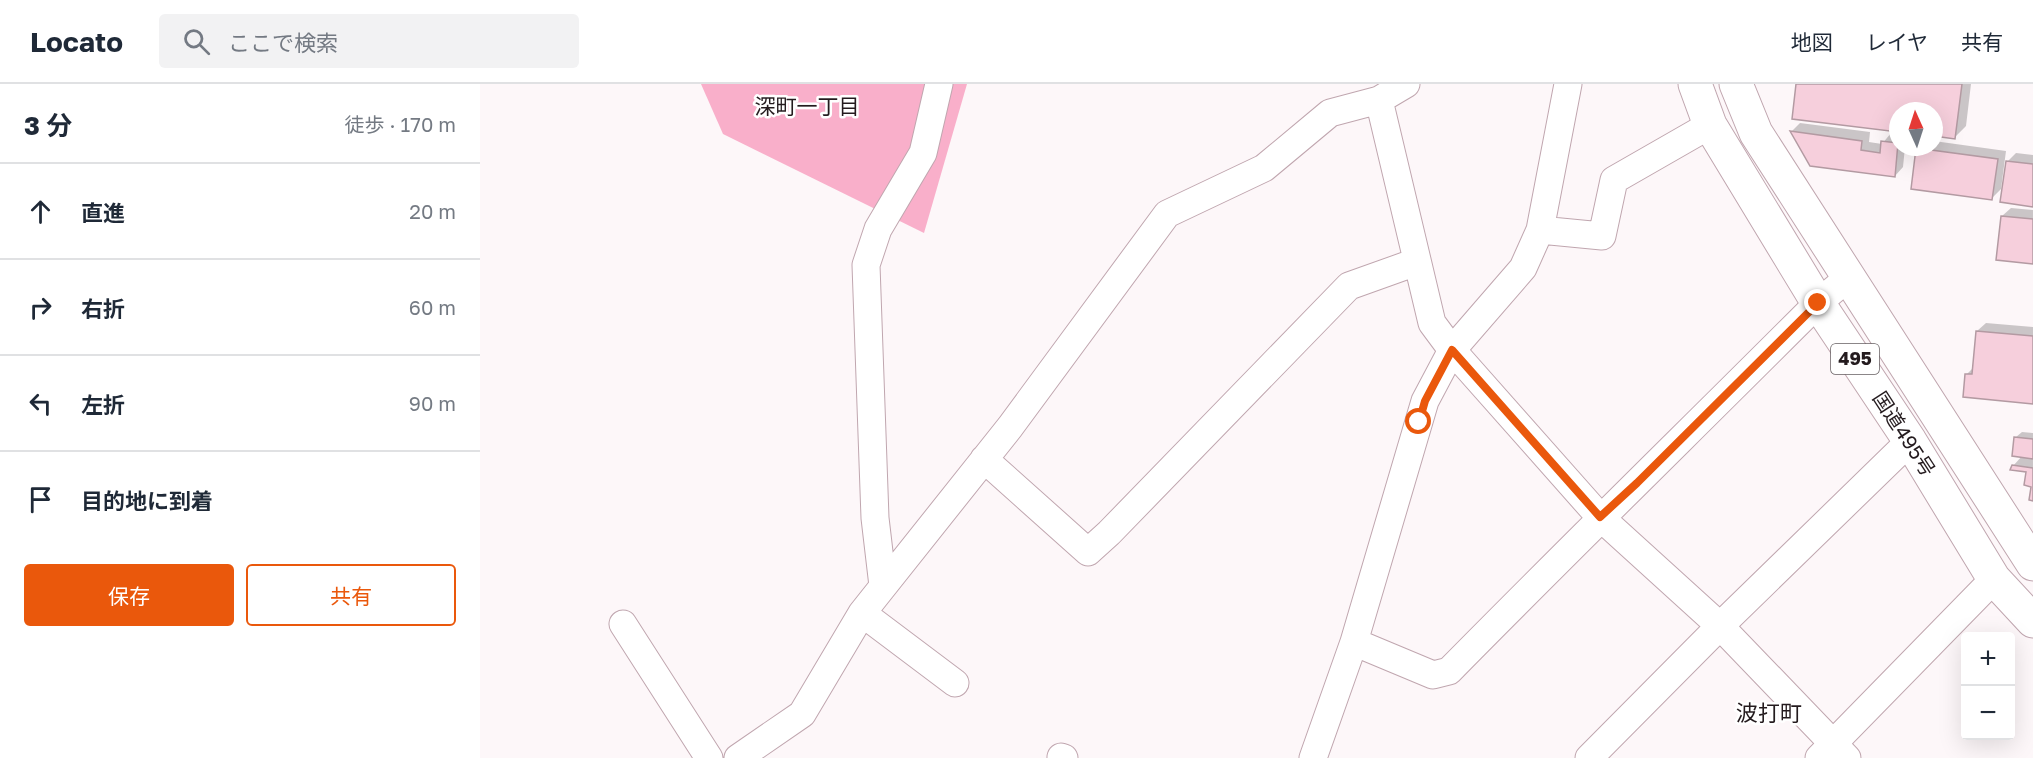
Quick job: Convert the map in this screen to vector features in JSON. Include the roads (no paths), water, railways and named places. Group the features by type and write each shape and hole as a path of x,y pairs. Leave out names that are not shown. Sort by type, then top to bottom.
{"highway":[{"name":"国道495号","path":"1695,84 1710,125 1818,303 1910,441 1994,579 2033,621"},
{"name":"国道495号","path":"1736,84 1756,133 2033,564"}],"street":[{"path":"883,586 874,518 866,265 878,229 923,153 939,84"},
{"path":"738,758 802,714 862,613 1010,427 1167,214 1264,168 1330,113 1378,100 1406,84"},
{"path":"1313,758 1354,642 1425,401 1452,350 1523,268 1540,230 1568,84"},
{"path":"1378,100 1432,323 1452,350 1600,517 1720,626 1833,753 1994,579"},
{"path":"1540,230 1602,236 1614,180 1710,125"},
{"path":"984,459 1088,552 1349,286 1416,262"},
{"path":"1354,642 1433,675 1449,671 1600,517 1818,303 1849,277"},
{"path":"1589,758 1720,626 1910,441"},
{"path":"862,613 955,683"},
{"path":"623,624 710,758"}],"district":[{"name":"深町一丁目","path":"807,107"},
{"name":"波打町","path":"1769,713"}]}
